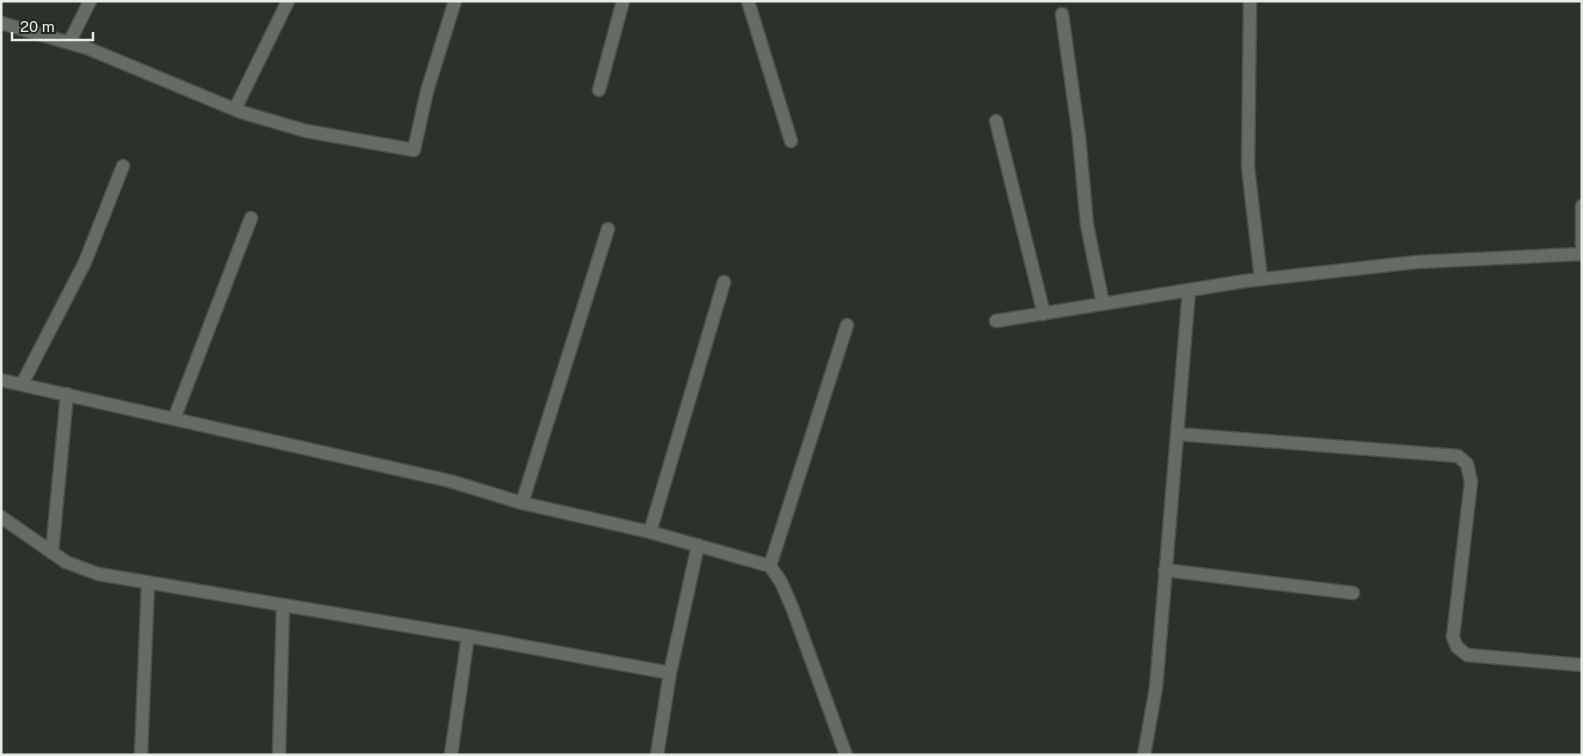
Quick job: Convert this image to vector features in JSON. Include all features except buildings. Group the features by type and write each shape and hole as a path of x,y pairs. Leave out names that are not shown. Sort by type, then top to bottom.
{"street":[{"path":"69,42 90,1"},
{"path":"234,109 288,1"},
{"path":"1,23 69,42 234,109 306,131 414,150 426,91 455,1"},
{"path":"599,90 623,1"},
{"path":"748,1 791,141"},
{"path":"1250,1 1248,167 1261,279"},
{"path":"1062,14 1079,137 1087,225 1103,304"},
{"path":"996,122 1044,314"},
{"path":"22,384 85,262 123,166"},
{"path":"996,321 1261,279 1417,262 1582,254 1582,206"},
{"path":"174,419 250,218"},
{"path":"522,503 608,229"},
{"path":"650,532 724,282"},
{"path":"1144,755 1156,688 1189,290"},
{"path":"770,566 847,325"},
{"path":"1,380 450,481 522,503 650,532 770,566 781,582 792,608 846,755"},
{"path":"52,553 67,394"},
{"path":"1177,434 1458,456 1467,464 1471,482 1453,637 1457,648 1467,655 1582,665"},
{"path":"1,517 66,562 98,574 468,636 670,673"},
{"path":"657,755 670,673 698,545"},
{"path":"1165,570 1353,593"},
{"path":"141,755 148,582"},
{"path":"279,755 283,605"},
{"path":"451,755 468,636"}]}
